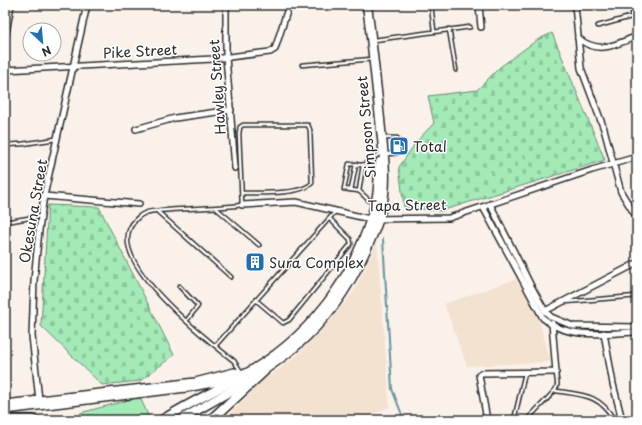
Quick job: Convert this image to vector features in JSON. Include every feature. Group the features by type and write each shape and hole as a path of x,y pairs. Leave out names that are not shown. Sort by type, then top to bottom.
{"highway":[{"path":"211,420 264,371"},
{"path":"5,409 186,387 242,373"},
{"path":"13,420 33,420"}],"main road":[{"name":"Simpson Street","path":"180,420 282,359 306,338 332,310 360,265 380,219 384,194 382,147 367,5"},
{"path":"165,418 273,356 297,337 318,316 334,295 348,271 370,219 377,194 382,147"}],"street":[{"path":"5,39 11,5"},
{"name":"Okesuna Street","path":"39,400 32,336 34,281 41,216 44,196 87,5"},
{"name":"Hawley Street","path":"226,5 226,57 235,168"},
{"name":"Pike Street","path":"5,70 226,57 270,52 275,49 289,5"},
{"path":"479,5 481,27"},
{"path":"575,5 581,68 604,129 621,192 637,218"},
{"path":"631,5 636,18"},
{"path":"578,38 587,46 597,48 610,46 637,36"},
{"path":"136,129 176,118 231,110"},
{"name":"Tapa Street","path":"242,205 296,202 370,219 449,218 614,163 637,157"},
{"path":"44,196 139,204"},
{"path":"487,420 479,375 480,373 556,372 550,317 545,311 490,204"},
{"path":"483,207 543,318 552,326 573,332 637,332"},
{"path":"545,311 637,263"},
{"path":"550,317 573,326 637,326"},
{"path":"604,333 613,384 622,420"},
{"path":"5,403 195,381 242,373"}],"lane":[{"path":"431,5 434,32"},
{"path":"598,26 636,18"},
{"path":"371,40 470,27"},
{"path":"449,30 456,70"},
{"path":"302,65 373,59"},
{"path":"242,193 288,191 302,189 309,186 312,182 312,162 310,130 308,125 248,124 240,128 242,205 217,208 157,211 144,214 132,225 128,239 136,264 150,286 234,361 242,373"},
{"path":"5,145 22,144 58,138"},
{"path":"359,191 363,165 382,147 397,138 403,146 402,150 398,153 382,147"},
{"path":"363,165 349,164 344,189 359,191 374,204"},
{"path":"351,190 356,164"},
{"path":"217,208 259,246"},
{"path":"157,211 231,277"},
{"path":"216,345 336,211"},
{"path":"5,222 41,216"},
{"path":"256,300 283,323 290,320 351,244 350,239 330,218"},
{"path":"179,286 198,306 187,320"},
{"path":"562,302 637,296"},
{"path":"527,420 534,410 556,391 556,372"},
{"path":"514,420 525,373"},
{"path":"556,391 593,398 601,402 614,420"}],"shaded area":[{"path":"377,243 390,407 359,420 224,420 262,381 294,358 328,323 354,291"},
{"path":"516,279 538,316 551,362 467,366 444,304"}],"green space":[{"path":"552,33 605,160 441,211 404,207 399,167 417,141 434,123 428,96 477,90 500,67 537,40"},
{"path":"48,205 99,207 174,355 140,381 102,385 41,326"},
{"path":"140,397 150,420 82,420 80,413"}],"waterway":[{"path":"383,239 392,389 404,420"},
{"path":"5,384 6,394"}],"place":[{"name":"Total","path":"399,146"},
{"name":"Sura Complex","path":"255,262"}]}
